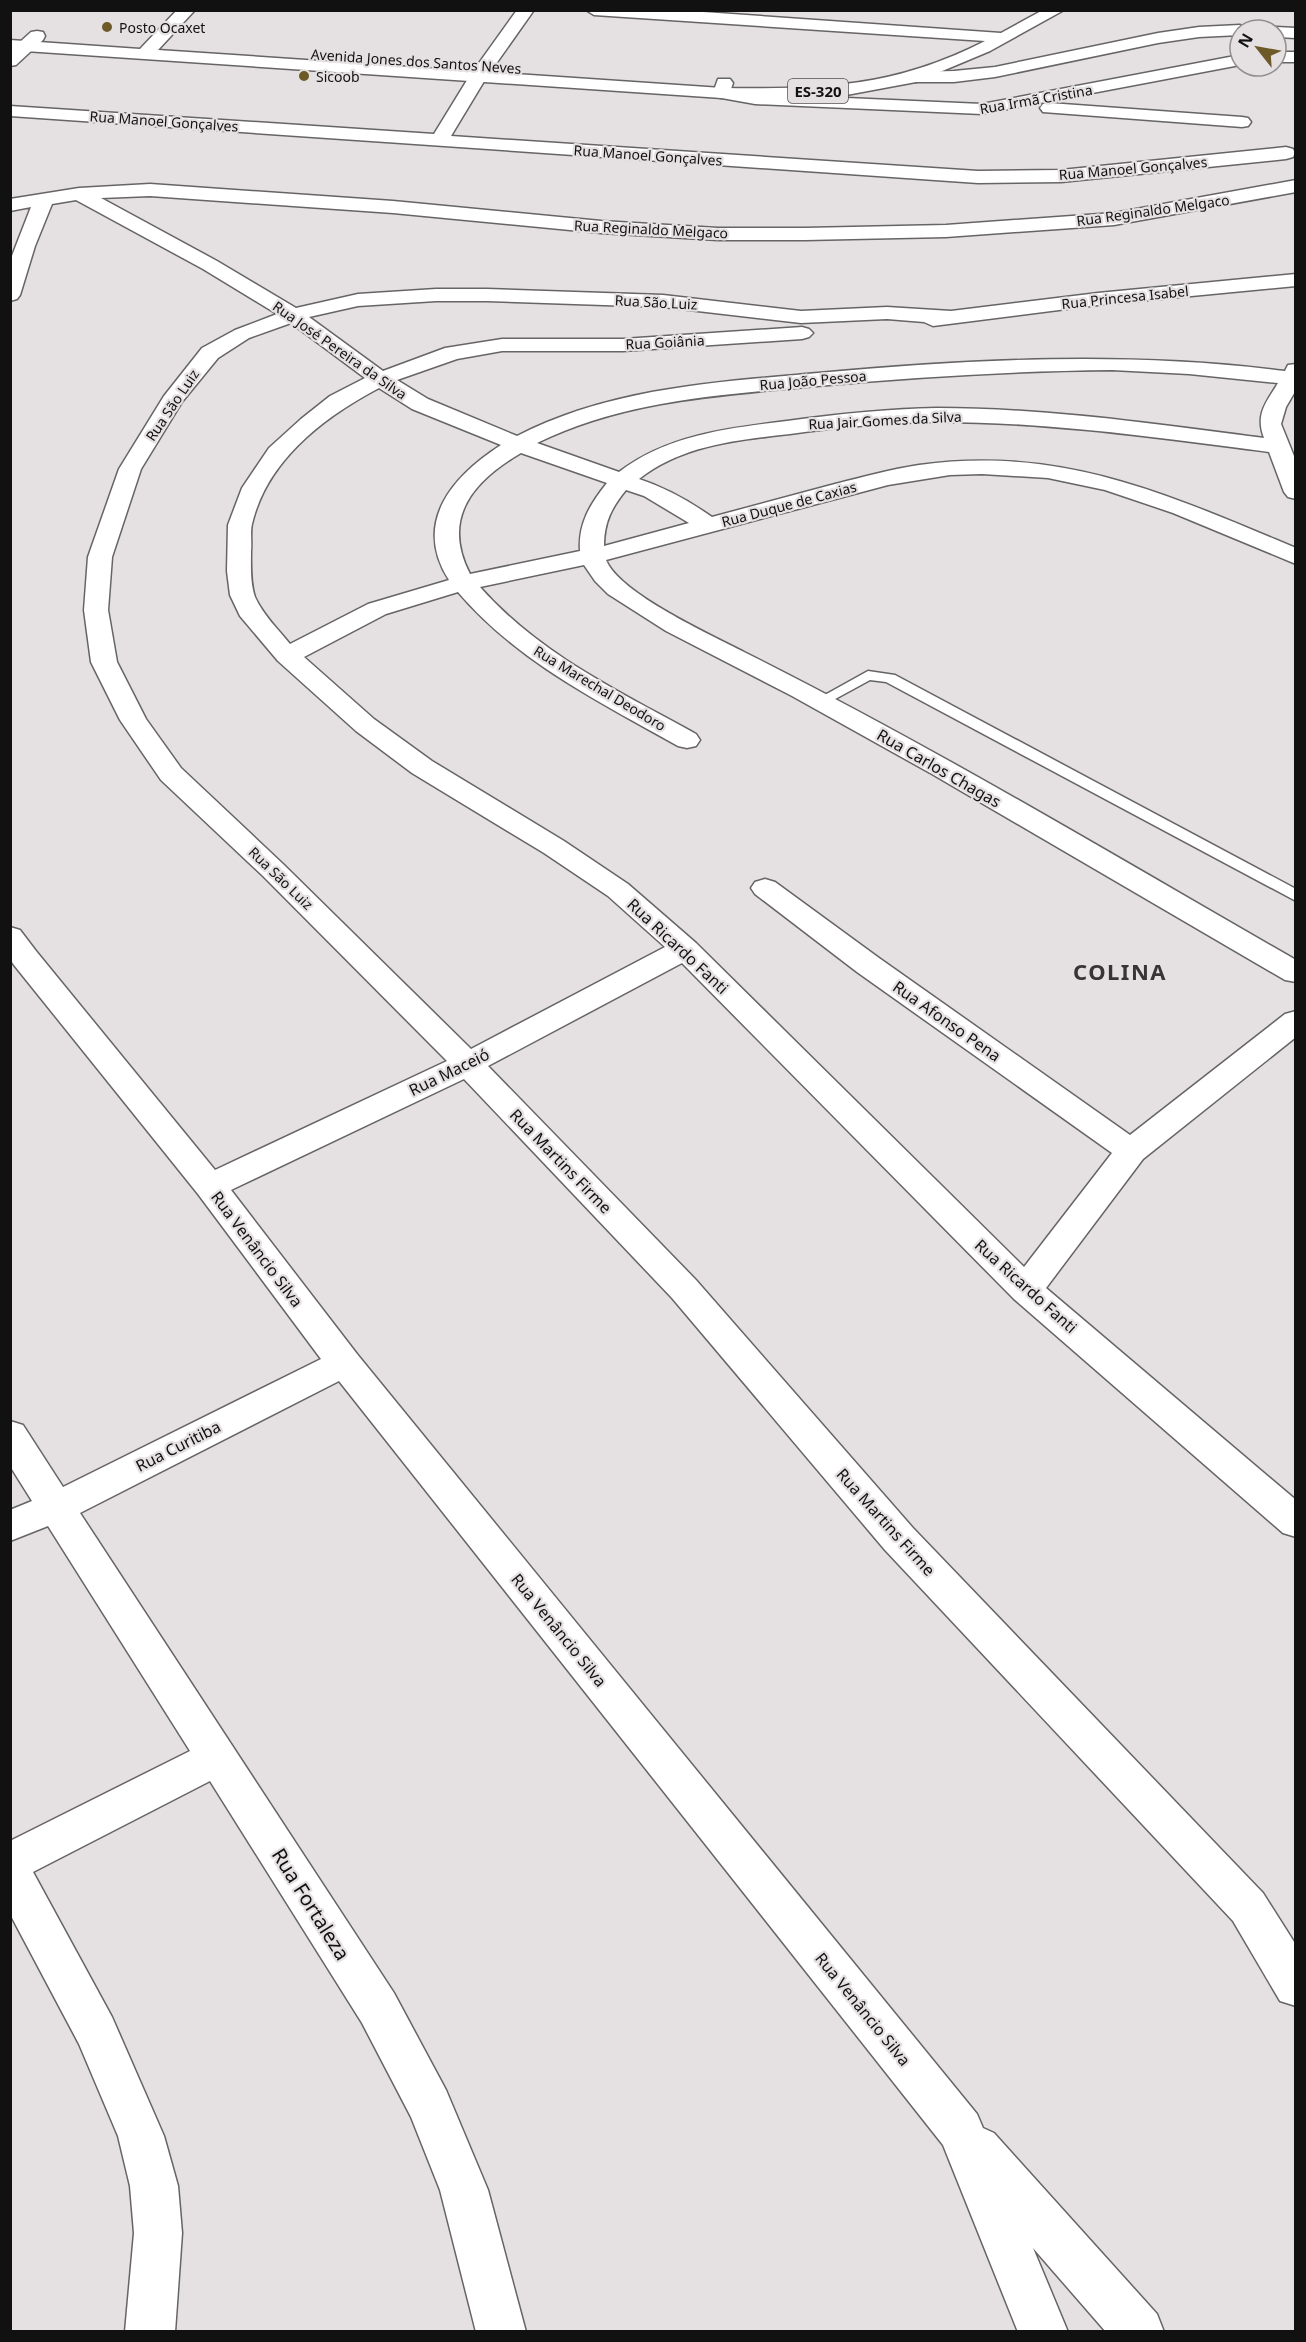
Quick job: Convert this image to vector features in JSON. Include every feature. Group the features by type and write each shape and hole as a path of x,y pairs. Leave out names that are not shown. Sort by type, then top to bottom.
{"street":[{"path":"139,48 165,10"},
{"path":"139,48 187,10"},
{"path":"439,141 482,71 526,10"},
{"name":"ES-320","path":"594,10 933,33 974,38 1005,38 1049,14"},
{"path":"933,33 993,31 1049,14"},
{"path":"912,77 943,78 998,74 1185,33 1228,31"},
{"name":"Avenida Jones dos Santos Neves","path":"10,34 24,43 139,48 792,94 876,86 912,77 1005,38"},
{"path":"10,61 24,43"},
{"name":"Rua Irmã Cristina","path":"723,88 767,100 975,109 1011,105 1228,62"},
{"path":"1011,105 1242,122"},
{"name":"Rua Manoel Gonçalves","path":"10,111 978,177 1061,176 1289,146 1293,186"},
{"name":"Rua Reginaldo Melgaco","path":"10,205 79,194 150,190 393,207 601,227 718,234 805,234 946,231 1114,219 1234,199 1293,186"},
{"name":"Rua José Pereira da Silva","path":"79,194 210,265 293,315 380,379 420,404 520,445 668,498 709,526"},
{"path":"10,295 25,246 44,199"},
{"name":"Rua Princesa Isabel","path":"955,318 1098,298 1296,280"},
{"name":"Rua São Luiz","path":"468,1064 273,870 171,774 133,720 104,662 96,610 100,558 130,469 172,401 210,353 242,334 293,315 358,300 487,295 663,301 704,304 772,315 887,313 955,318"},
{"name":"Rua Goiânia","path":"380,379 453,353 502,345 673,343 824,332 955,318"},
{"name":"Rua João Pessoa","path":"464,583 449,553 444,532 449,512 460,491 477,472 520,445 578,418 633,403 700,391 977,367 1089,364 1293,374"},
{"path":"1293,374 1271,416 1270,424 1296,492"},
{"name":"Rua Ricardo Fanti","path":"380,379 338,401 309,424 277,453 254,488 240,525 239,570 242,595 253,616 287,656 319,686 384,739 422,767 554,847 618,890 685,949 1026,1290 1296,1522"},
{"name":"Rua Jair Gomes da Silva","path":"592,556 594,526 598,511 606,498 623,481 668,452 734,434 861,419 934,414 1080,423 1277,447"},
{"name":"Rua Duque de Caxias","path":"287,656 377,609 464,583 592,556 907,473 981,466 1079,478 1142,494 1296,557"},
{"name":"Rua Carlos Chagas","path":"592,556 598,570 631,600 681,630 821,701 1296,973"},
{"name":"Rua Marechal Deodoro","path":"464,583 492,615 522,641 574,676 687,740"},
{"name":"Rua Afonso Pena","path":"765,888 868,965 1131,1151"},
{"name":"Rua Maceió","path":"210,1186 468,1064 685,949"},
{"name":"Rua Venâncio Silva","path":"15,952 210,1186 344,1363 960,2130 1043,2331"},
{"path":"1026,1290 1131,1151 1296,1021"},
{"name":"Rua Martins Firme","path":"468,1064 684,1289 899,1539 1248,1907 1296,1986"},
{"name":"Rua Curitiba","path":"10,1526 57,1507 344,1363"},
{"name":"Rua Fortaleza","path":"10,1435 378,2008 430,2106 464,2190 501,2331"},
{"path":"10,1862 218,1757"},
{"path":"10,1871 96,2032 141,2136 154,2186 158,2233 150,2331"},
{"path":"960,2130 1139,2331"}],"lane":[{"path":"821,701 868,675 890,678 1296,896"}],"place":[{"name":"Posto Ocaxet","path":"107,27"},
{"name":"Sicoob","path":"304,76"}],"district":[{"name":"COLINA","path":"1120,971"}]}
